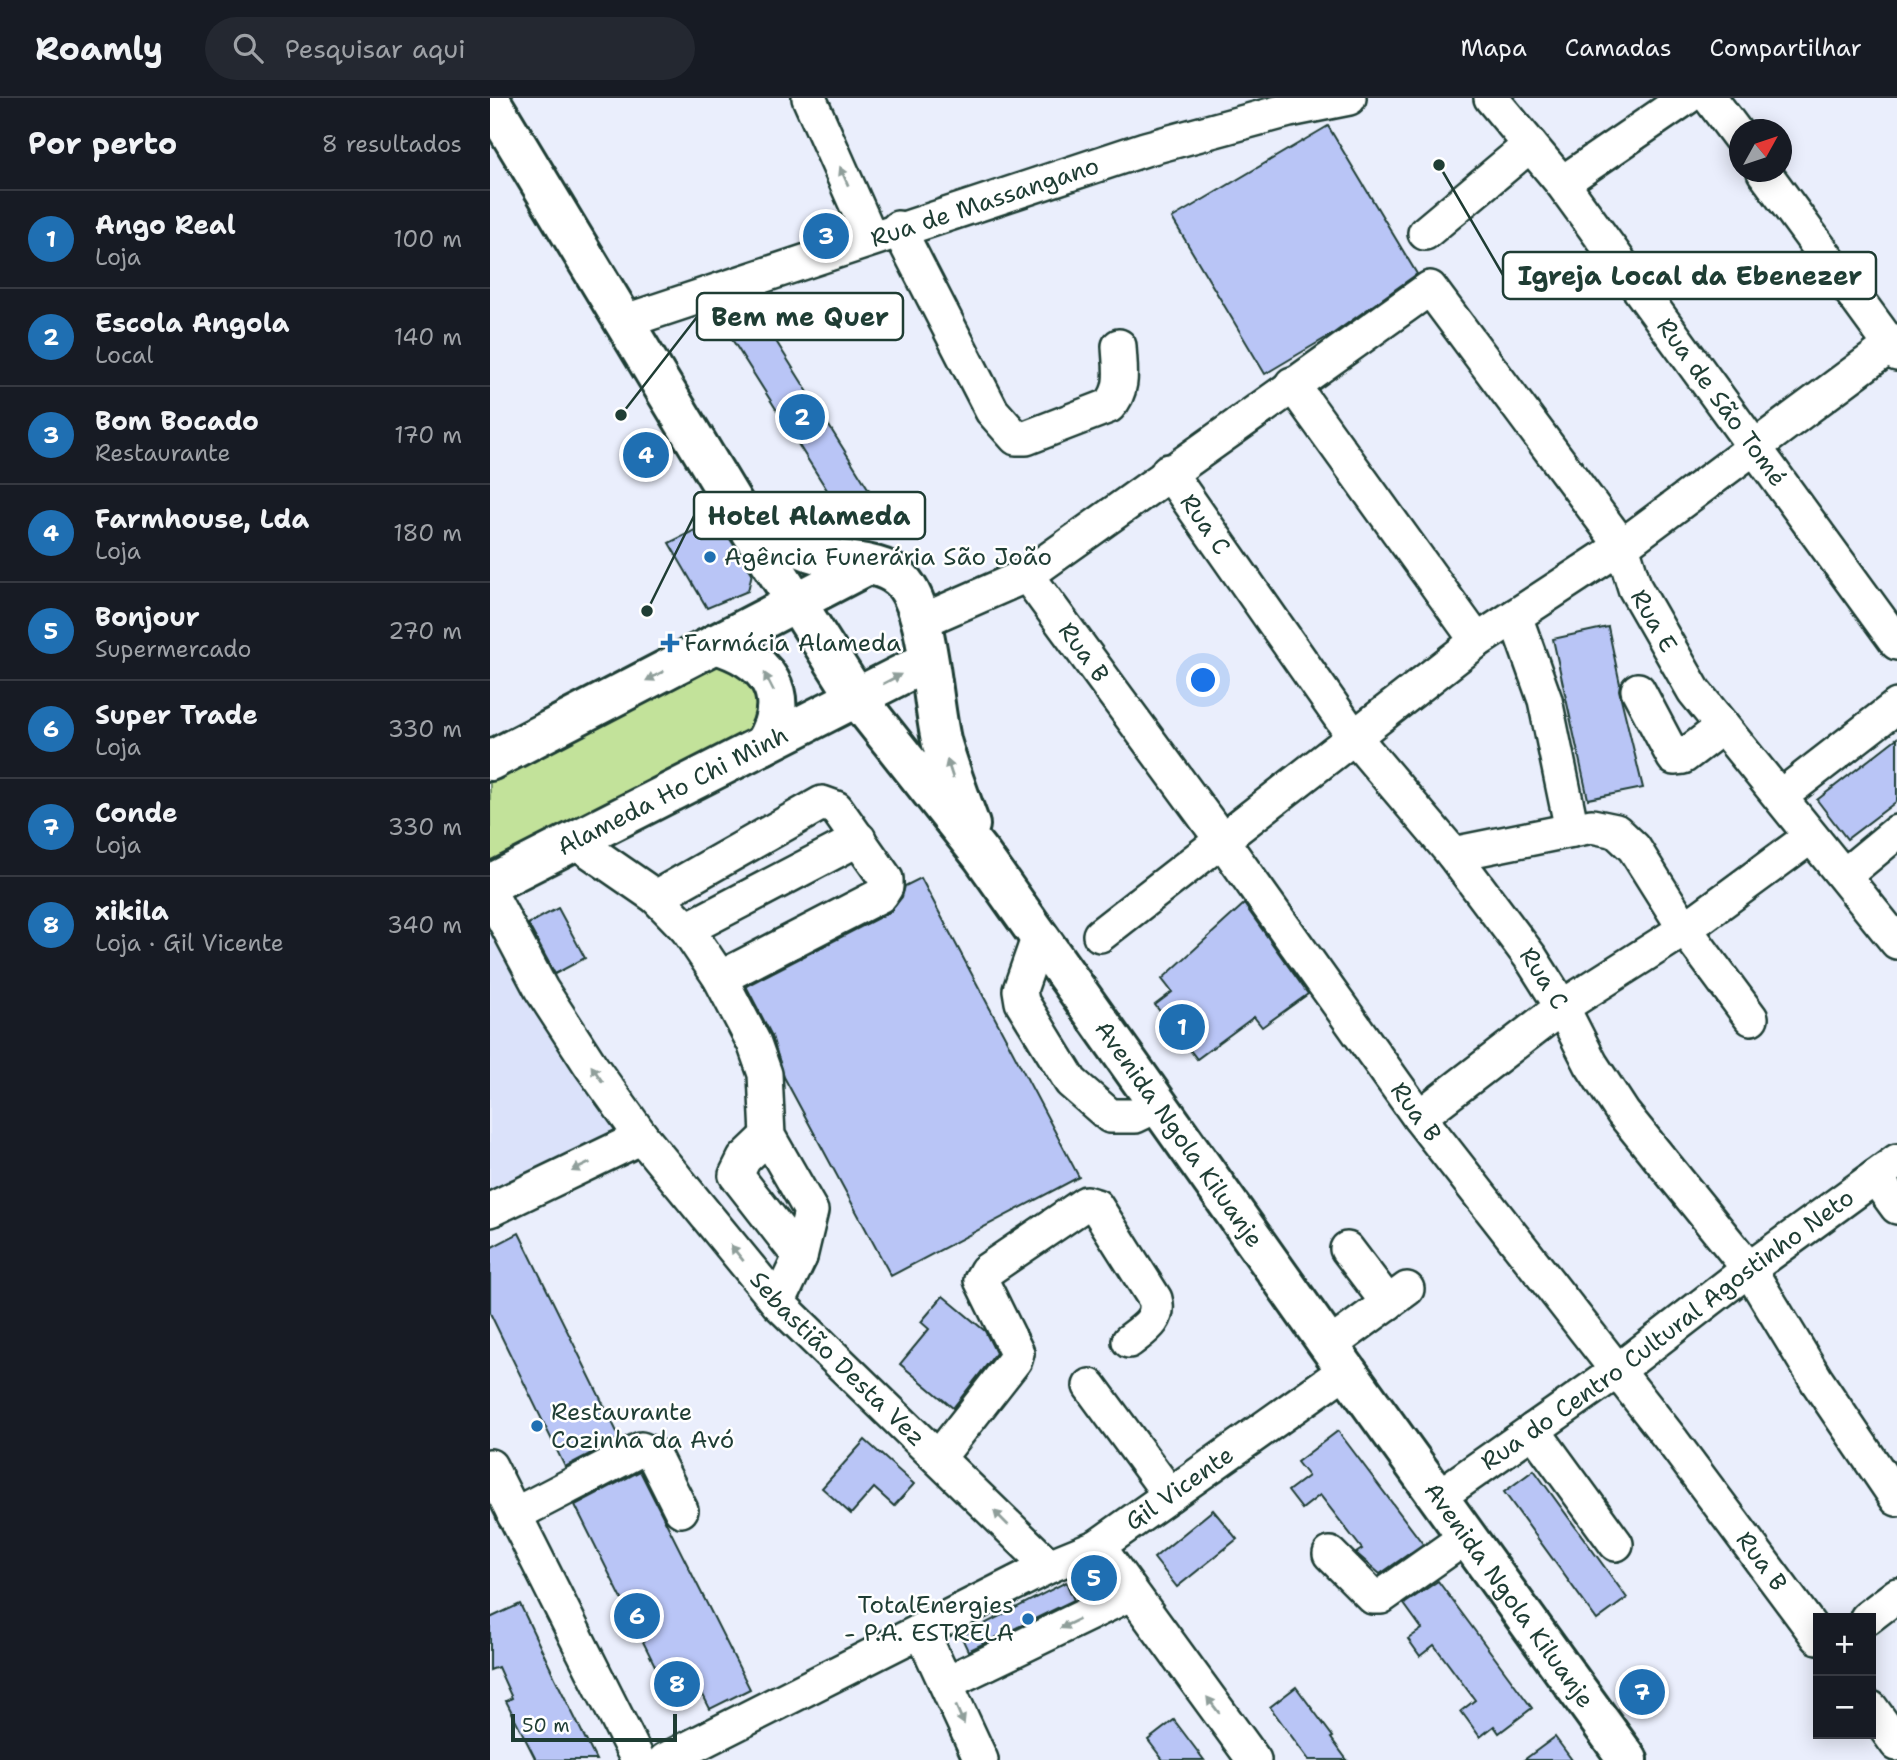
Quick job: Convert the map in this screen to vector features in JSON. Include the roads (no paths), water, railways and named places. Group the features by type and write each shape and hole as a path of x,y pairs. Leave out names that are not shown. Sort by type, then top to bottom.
{"main road":[{"name":"Avenida Ngola Kiluanje","path":"490,100 735,506 857,698 982,856 1437,1497 1628,1760"},
{"path":"735,506 772,535 789,543 827,557 868,565 899,577 918,604 943,745 982,856"},
{"path":"492,756 868,565"},
{"path":"715,644 740,651 758,663 770,681 776,697 777,713 773,729 763,745"},
{"name":"Alameda Ho Chi Minh","path":"490,884 928,661"}],"street":[{"path":"809,98 885,233 992,411 1016,438 1026,438 1109,406 1118,397 1121,384 1119,346"},
{"name":"Rua de Massangano","path":"625,321 1145,149 1289,110 1349,98"},
{"name":"Rua de São Tomé","path":"1491,98 1562,183 1897,643"},
{"path":"1562,183 1686,98"},
{"path":"1710,98 1729,123"},
{"path":"1425,233 1530,145"},
{"path":"1100,935 1477,641 1622,546 1895,347 1771,182"},
{"name":"Rua E","path":"1292,384 1430,288 1622,546 1635,589 1661,639 1721,728 1781,796 1810,837 1897,942"},
{"path":"922,621 1027,575 1292,384 1477,641"},
{"name":"Rua C","path":"1168,471 1354,737 1453,854 1531,958 1562,1007 1591,1064 1623,1113 1749,1269 1817,1381 1897,1499"},
{"name":"Rua B","path":"1027,575 1221,839 1419,1117 1618,1371 1813,1630"},
{"path":"1515,616 1545,700 1572,830"},
{"path":"1638,690 1674,758 1683,757 1721,728"},
{"path":"1781,796 1897,706"},
{"path":"656,897 822,803 835,808 886,879 886,887 881,895 720,978"},
{"path":"1453,854 1592,826 1616,831 1634,848 1685,929 1751,1017"},
{"path":"1845,876 1897,832"},
{"path":"1419,1117 1562,1007 1685,929 1810,837"},
{"path":"687,929 859,839"},
{"path":"576,841 656,897 687,929 720,978 754,1043 765,1074 768,1136 811,1212 800,1256 778,1303"},
{"name":"Sebastião Desta Vez","path":"490,893 541,989 642,1137 778,1303 1049,1566"},
{"path":"1039,936 1020,990 1023,1002 1071,1082 1110,1116 1135,1116 1158,1105"},
{"path":"768,1136 744,1159 737,1175 800,1256"},
{"path":"490,1210 642,1137"},
{"path":"1886,1169 1897,1207"},
{"name":"Rua do Centro Cultural Agostinho Neto","path":"1437,1497 1618,1371 1749,1269 1886,1169"},
{"path":"939,1457 1015,1360 1017,1353 981,1280 986,1271 1086,1203 1096,1206 1156,1299 1158,1309 1153,1321 1129,1341"},
{"name":"Gil Vicente","path":"665,1760 1049,1566 1098,1546 1170,1495 1338,1358 1397,1296 1348,1249"},
{"path":"1090,1386 1170,1495"},
{"path":"1533,1430 1615,1544"},
{"path":"514,1515 641,1449 653,1454 681,1510"},
{"path":"490,1466 638,1760"},
{"path":"1330,1554 1373,1597 1381,1597 1466,1537"},
{"path":"1098,1546 1130,1594 1254,1760"},
{"path":"946,1683 1130,1594"},
{"path":"1874,1613 1897,1595"},
{"path":"921,1630 981,1760"},
{"path":"1876,1715 1897,1745 1876,1760"}],"place":[{"name":"Igreja Local da Ebenezer","path":"1439,165"},
{"name":"Bom Bocado","path":"826,236"},
{"name":"Bem me Quer","path":"621,415"},
{"name":"Escola Angola","path":"802,417"},
{"name":"Farmhouse, Lda","path":"646,455"},
{"name":"Agência Funerária São João","path":"710,557"},
{"name":"Hotel Alameda","path":"647,611"},
{"name":"Farmácia Alameda","path":"670,643"},
{"name":"Ango Real","path":"1182,1027"},
{"name":"Restaurante Cozinha da Avó","path":"537,1426"},
{"name":"Bonjour","path":"1094,1578"},
{"name":"Super Trade","path":"637,1616"},
{"name":"TotalEnergies - P.A. ESTRELA","path":"1028,1619"},
{"name":"xikila","path":"677,1684"},
{"name":"Conde","path":"1642,1692"}]}
